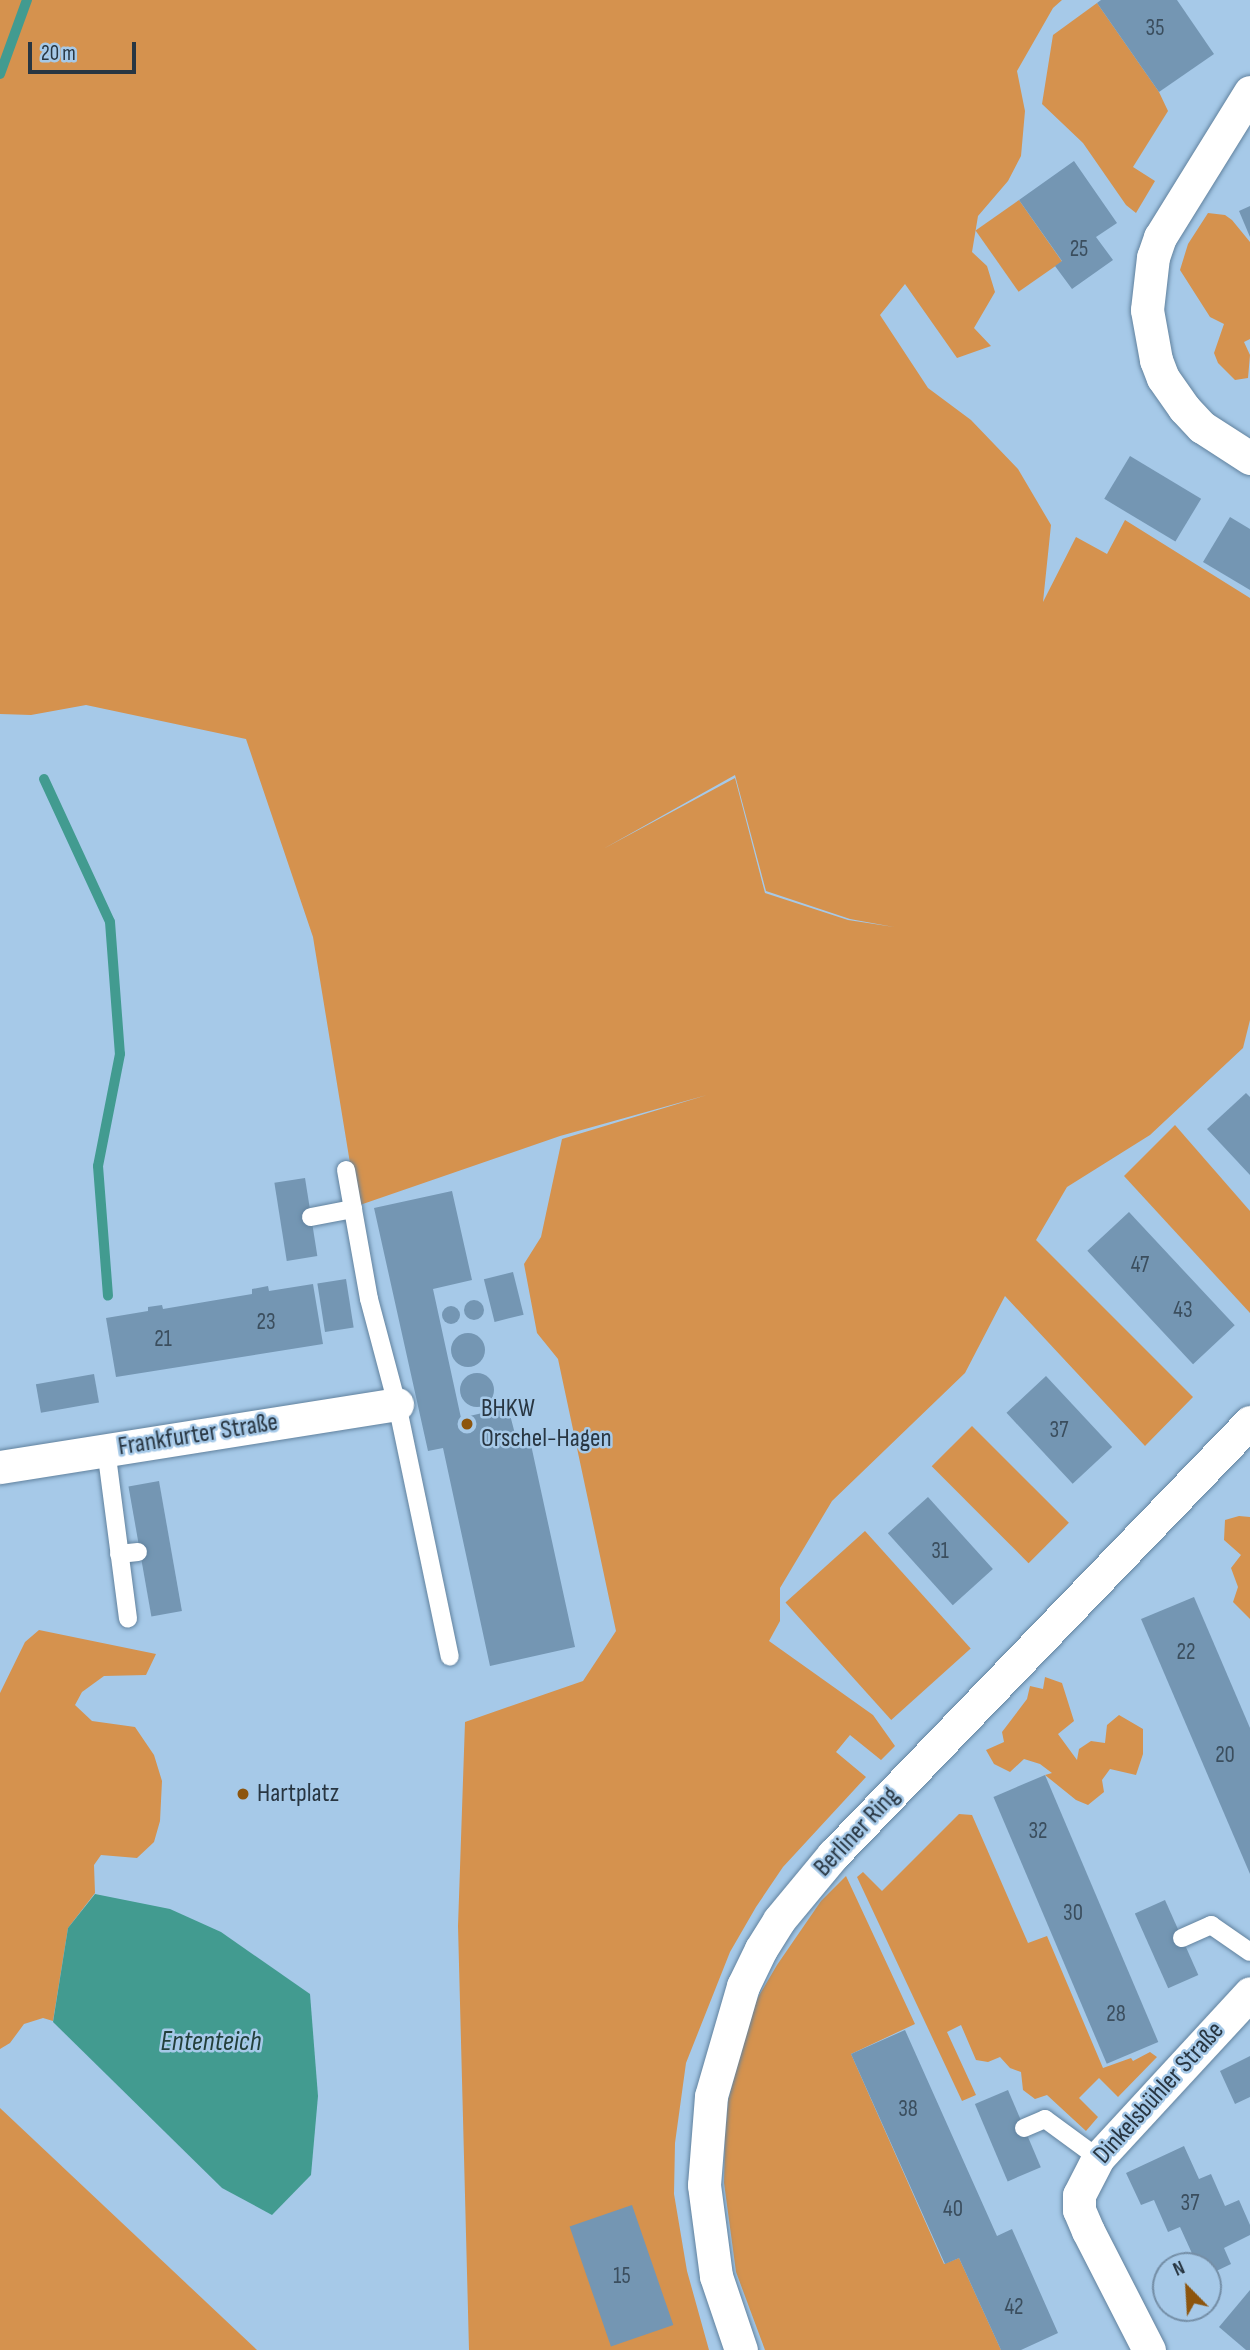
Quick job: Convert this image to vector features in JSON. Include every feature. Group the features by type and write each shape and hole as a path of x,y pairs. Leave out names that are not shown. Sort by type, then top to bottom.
{"street":[{"path":"1250,92 1160,237 1148,285 1147,310 1156,360 1184,408 1202,427 1250,458"},
{"name":"Frankfurter Straße","path":"0,1467 397,1405"},
{"name":"Berliner Ring","path":"741,2350 716,2276 704,2185 711,2096 743,1986 761,1949 779,1920 833,1855 1250,1422"},
{"name":"Dinkelsbühler Straße","path":"1149,2350 1098,2253 1079,2210 1079,2195 1098,2158 1250,1993"}],"lane":[{"path":"346,1170 369,1299 397,1405 450,1657"},
{"path":"311,1217 353,1209"},
{"path":"106,1449 128,1619"},
{"path":"119,1554 138,1552"},
{"path":"1182,1938 1212,1925 1250,1952"},
{"path":"1024,2128 1045,2119 1098,2158"}],"shaded area":[{"path":"0,0 1062,0 1053,8 1017,71 1025,111 1021,156 1008,181 978,216 972,252 987,266 995,292 974,328 991,346 957,358 905,284 880,315 928,388 971,420 1018,469 1051,525 1043,602 1076,537 1107,554 1125,520 1250,598 1250,1020 1243,1048 1150,1135 1067,1187 1036,1240 1193,1397 1145,1446 1005,1296 965,1373 832,1501 780,1588 780,1621 769,1641 873,1715 895,1746 881,1760 850,1735 836,1752 866,1777 783,1867 756,1907 730,1952 686,2063 675,2143 674,2194 687,2271 709,2350 469,2350 458,1926 465,1722 583,1681 616,1631 558,1359 537,1333 524,1264 541,1237 562,1139 707,1095 560,1136 357,1206 313,937 246,739 86,705 31,715 0,714","holes":["735,775 766,891 850,919 894,927 848,920 765,893 735,778 603,849"]},
{"path":"1097,3 1159,92 1168,111 1133,167 1155,181 1136,213 1126,205 1083,143 1042,104 1053,35"},
{"path":"1019,200 1062,261 1019,292 976,230"},
{"path":"1208,213 1225,215 1250,242 1250,339 1244,342 1250,355 1248,378 1235,380 1218,363 1214,353 1224,324 1210,317 1180,270 1188,244"},
{"path":"1175,1125 1250,1211 1250,1313 1124,1176"},
{"path":"972,1426 1069,1523 1029,1563 932,1466"},
{"path":"1239,1516 1250,1517 1250,1619 1233,1602 1238,1587 1231,1568 1241,1555 1224,1540 1225,1520"},
{"path":"865,1531 971,1648 891,1720 785,1603"},
{"path":"39,1630 156,1654 146,1675 104,1676 82,1692 75,1705 92,1721 135,1727 154,1755 162,1781 160,1821 154,1842 137,1858 101,1855 94,1865 95,1893 68,1928 53,2021 43,2018 24,2024 10,2043 0,2049 0,1693 25,1642"},
{"path":"1045,1677 1062,1683 1074,1721 1058,1734 1077,1760 1079,1749 1091,1741 1105,1743 1107,1725 1119,1715 1143,1729 1143,1754 1136,1775 1110,1769 1102,1780 1104,1792 1088,1805 1076,1800 1045,1775 1052,1773 1040,1764 1024,1759 1010,1772 994,1764 986,1750 1004,1742 1002,1732 1027,1699 1030,1686 1043,1689"},
{"path":"959,1814 972,1815 1028,1943 1047,1936 1103,2068 1131,2058 1133,2061 1150,2052 1157,2057 1118,2097 1099,2078 1079,2098 1098,2117 1086,2131 1047,2095 1035,2099 1023,2090 1021,2072 1010,2068 1000,2057 988,2062 976,2060 961,2025 947,2032 976,2095 962,2101 857,1877 863,1872 882,1891"},
{"path":"846,1876 915,2024 851,2054 944,2264 959,2258 1001,2350 765,2350 736,2272 724,2183 725,2137 728,2101 741,2051 757,1999 777,1965 821,1901"},
{"path":"0,2108 257,2350 0,2350"}],"water":[{"name":"Ententeich","path":"95,1894 170,1909 221,1932 310,1994 318,2096 311,2175 272,2215 222,2188 53,2022 68,1928"}],"building":[{"path":"1101,0 1177,0 1214,54 1159,92 1097,3"},
{"path":"1074,161 1117,223 1096,237 1113,260 1072,289 1055,266 1062,261 1019,200"},
{"path":"1250,206 1250,237 1239,211"},
{"path":"1130,456 1201,499 1175,542 1104,499"},
{"path":"1230,517 1250,529 1250,590 1203,562"},
{"path":"1246,1093 1250,1097 1250,1175 1207,1129"},
{"path":"305,1178 317,1256 287,1261 274,1183"},
{"name":"BHKW Orschel-Hagen","path":"452,1191 472,1280 433,1289 461,1418 508,1407 515,1434 528,1431 575,1647 490,1666 443,1448 428,1451 374,1208"},
{"path":"1129,1212 1235,1325 1193,1364 1087,1251"},
{"path":"513,1272 524,1315 495,1322 484,1279"},
{"path":"346,1279 354,1327 325,1332 317,1284"},
{"path":"313,1284 323,1344 116,1377 106,1318 148,1311 148,1307 162,1305 163,1309 252,1294 252,1289 268,1286 269,1291"},
{"path":"474,1300 481,1303 484,1310 481,1317 474,1320 467,1317 464,1310 467,1303"},
{"path":"447,1306 455,1306 460,1315 458,1322 447,1324 442,1319 442,1311"},
{"path":"468,1333 480,1338 485,1350 480,1362 468,1367 456,1362 451,1350 456,1338"},
{"path":"477,1373 489,1378 494,1390 489,1402 477,1407 465,1402 460,1390 465,1378"},
{"path":"94,1374 99,1403 41,1413 36,1384"},
{"path":"1046,1376 1112,1447 1073,1484 1007,1413"},
{"path":"159,1481 182,1611 151,1616 128,1486"},
{"path":"928,1497 993,1569 953,1605 888,1533"},
{"path":"1194,1597 1250,1728 1250,1874 1141,1619"},
{"path":"1045,1775 1158,2042 1107,2064 993,1797"},
{"path":"1165,1900 1198,1975 1168,1988 1135,1913"},
{"path":"905,2030 997,2236 1012,2229 1058,2333 1021,2350 1001,2350 959,2258 945,2264 851,2054"},
{"path":"1250,2056 1250,2097 1235,2104 1220,2071"},
{"path":"1008,2090 1041,2167 1008,2181 975,2104"},
{"path":"1184,2146 1199,2179 1211,2174 1225,2206 1239,2200 1250,2225 1250,2235 1224,2248 1231,2264 1222,2268 1222,2252 1191,2252 1180,2227 1168,2232 1154,2200 1141,2205 1126,2173"},
{"path":"632,2205 673,2325 611,2347 570,2226"},
{"path":"1250,2290 1250,2350 1246,2350 1219,2327"}],"waterway":[{"path":"0,74 27,0"},
{"path":"44,779 110,922 120,1054 98,1166 108,1296"}],"place":[{"name":"BHKW Orschel-Hagen","path":"467,1424"},
{"name":"Hartplatz","path":"243,1794"}]}
